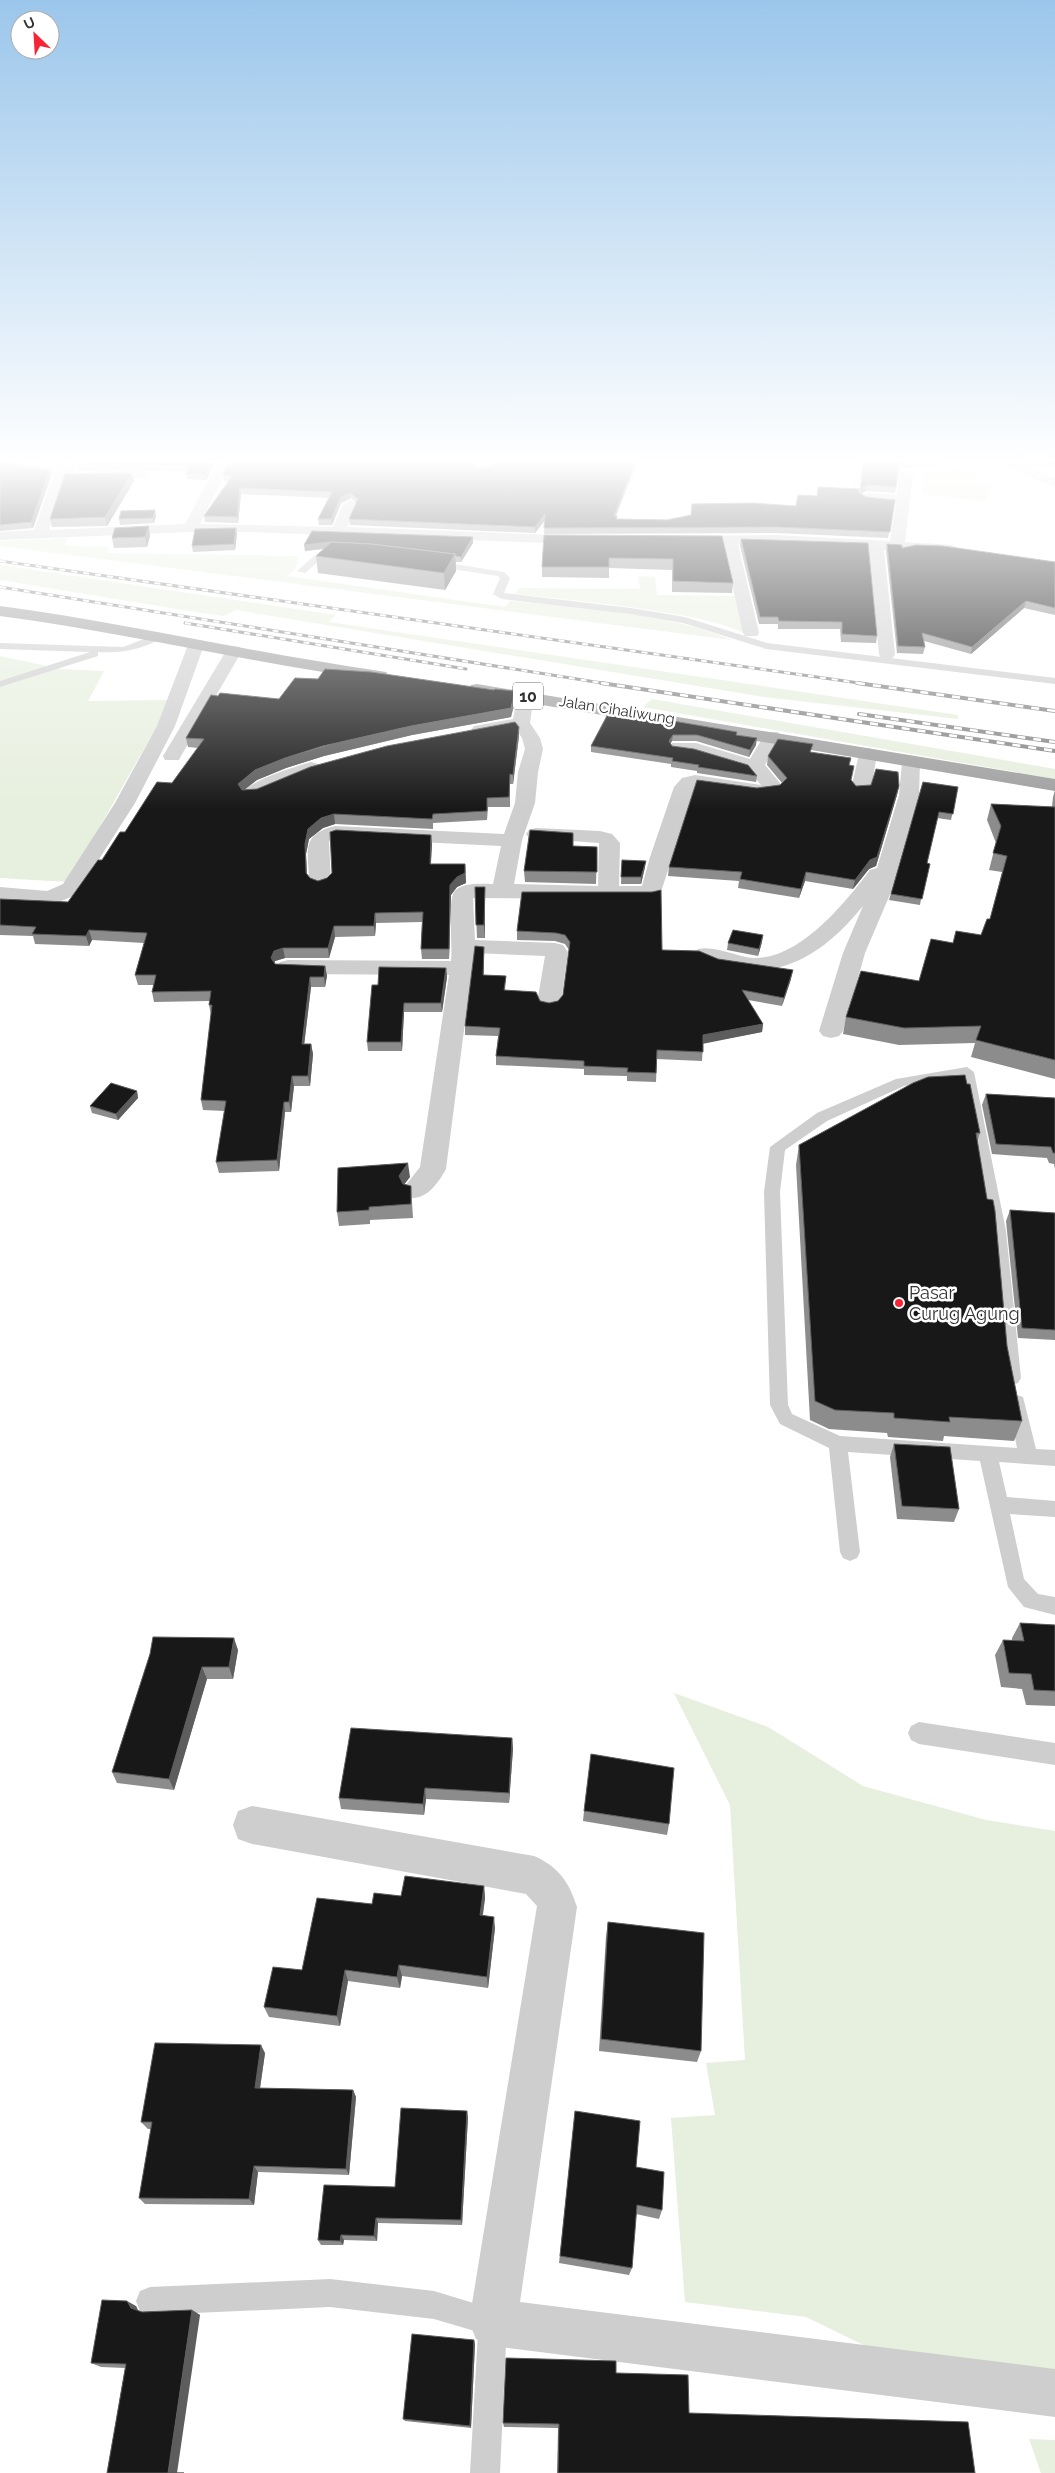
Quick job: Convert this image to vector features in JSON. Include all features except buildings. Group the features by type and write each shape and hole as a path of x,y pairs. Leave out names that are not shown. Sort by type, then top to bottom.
{"highway":[{"path":"0,611 72,620 160,636 196,645 399,678"},
{"name":"Jalan Cihaliwung","path":"456,686 525,695 772,736 911,762 1055,784"}],"street":[{"path":"738,577 751,633"},
{"path":"879,577 887,654"},
{"path":"0,893 49,897 63,894 71,888 125,802 166,726 196,645"},
{"path":"172,756 234,651"},
{"path":"502,890 513,836 525,803 528,772 534,749 531,738 521,723 525,695"},
{"path":"465,732 521,723"},
{"path":"756,766 772,736"},
{"path":"416,1190 433,1169 462,957 461,907 463,894 471,891 502,890 608,894 651,893 660,857 684,787 689,782 766,791 774,788 756,766 696,749 679,747"},
{"path":"860,789 868,754"},
{"path":"831,1031 854,953 880,892 889,863 909,795 911,762"},
{"path":"251,794 269,784 328,763"},
{"path":"320,883 319,841 324,836 335,832 605,838 610,843 608,894"},
{"path":"706,954 736,963 755,965 793,957 844,916 879,870 889,863"},
{"path":"285,967 555,950 557,952 549,1003"},
{"path":"252,1825 534,1876 549,1888 555,1898 557,1906 492,2322 1055,2393"}],"lane":[{"path":"504,577 498,594 502,596 631,611 685,620 766,646 1055,681"},
{"path":"0,646 108,650 131,649 160,636"},
{"path":"0,684 108,650"},
{"path":"1028,1456 1010,1366 998,1231 967,1072 901,1082 822,1117 782,1143 775,1152 772,1192 779,1406 786,1419 838,1444 1055,1458"},
{"path":"838,1444 850,1552"},
{"path":"988,1454 1015,1582 1023,1595 1034,1604 1055,1606"},
{"path":"1000,1505 1055,1510"},
{"path":"919,1734 1055,1754"},
{"path":"150,2301 330,2294 434,2305 492,2322 484,2473"}],"green space":[{"path":"0,577 83,577 336,615 329,622 958,715 958,719 764,697 236,610 223,616 0,580"},
{"path":"245,577 297,577 505,607 510,601 622,613 678,623 732,640"},
{"path":"638,577 655,577 657,595 735,596 749,635 715,623 680,615 603,603 515,594 519,588 640,589"},
{"path":"0,656 61,669 104,671 88,701 172,700 68,882 0,878"},
{"path":"652,699 1055,769 1055,779 643,707"},
{"path":"674,1693 768,1727 863,1786 986,1820 1055,1831 1055,2369 907,2366 806,2317 685,2302 671,2118 715,2115 706,2063 745,2060 730,1805"},
{"path":"1029,2439 1055,2440 1055,2473 1041,2473"}],"railway":[{"path":"116,577 866,684"},
{"path":"0,587 608,684"},
{"path":"185,623 466,669"},
{"path":"601,683 1055,751"},
{"path":"857,683 1055,711"},
{"path":"859,714 1055,742"}],"place":[{"name":"Pasar Curug Agung","path":"899,1303"}]}
